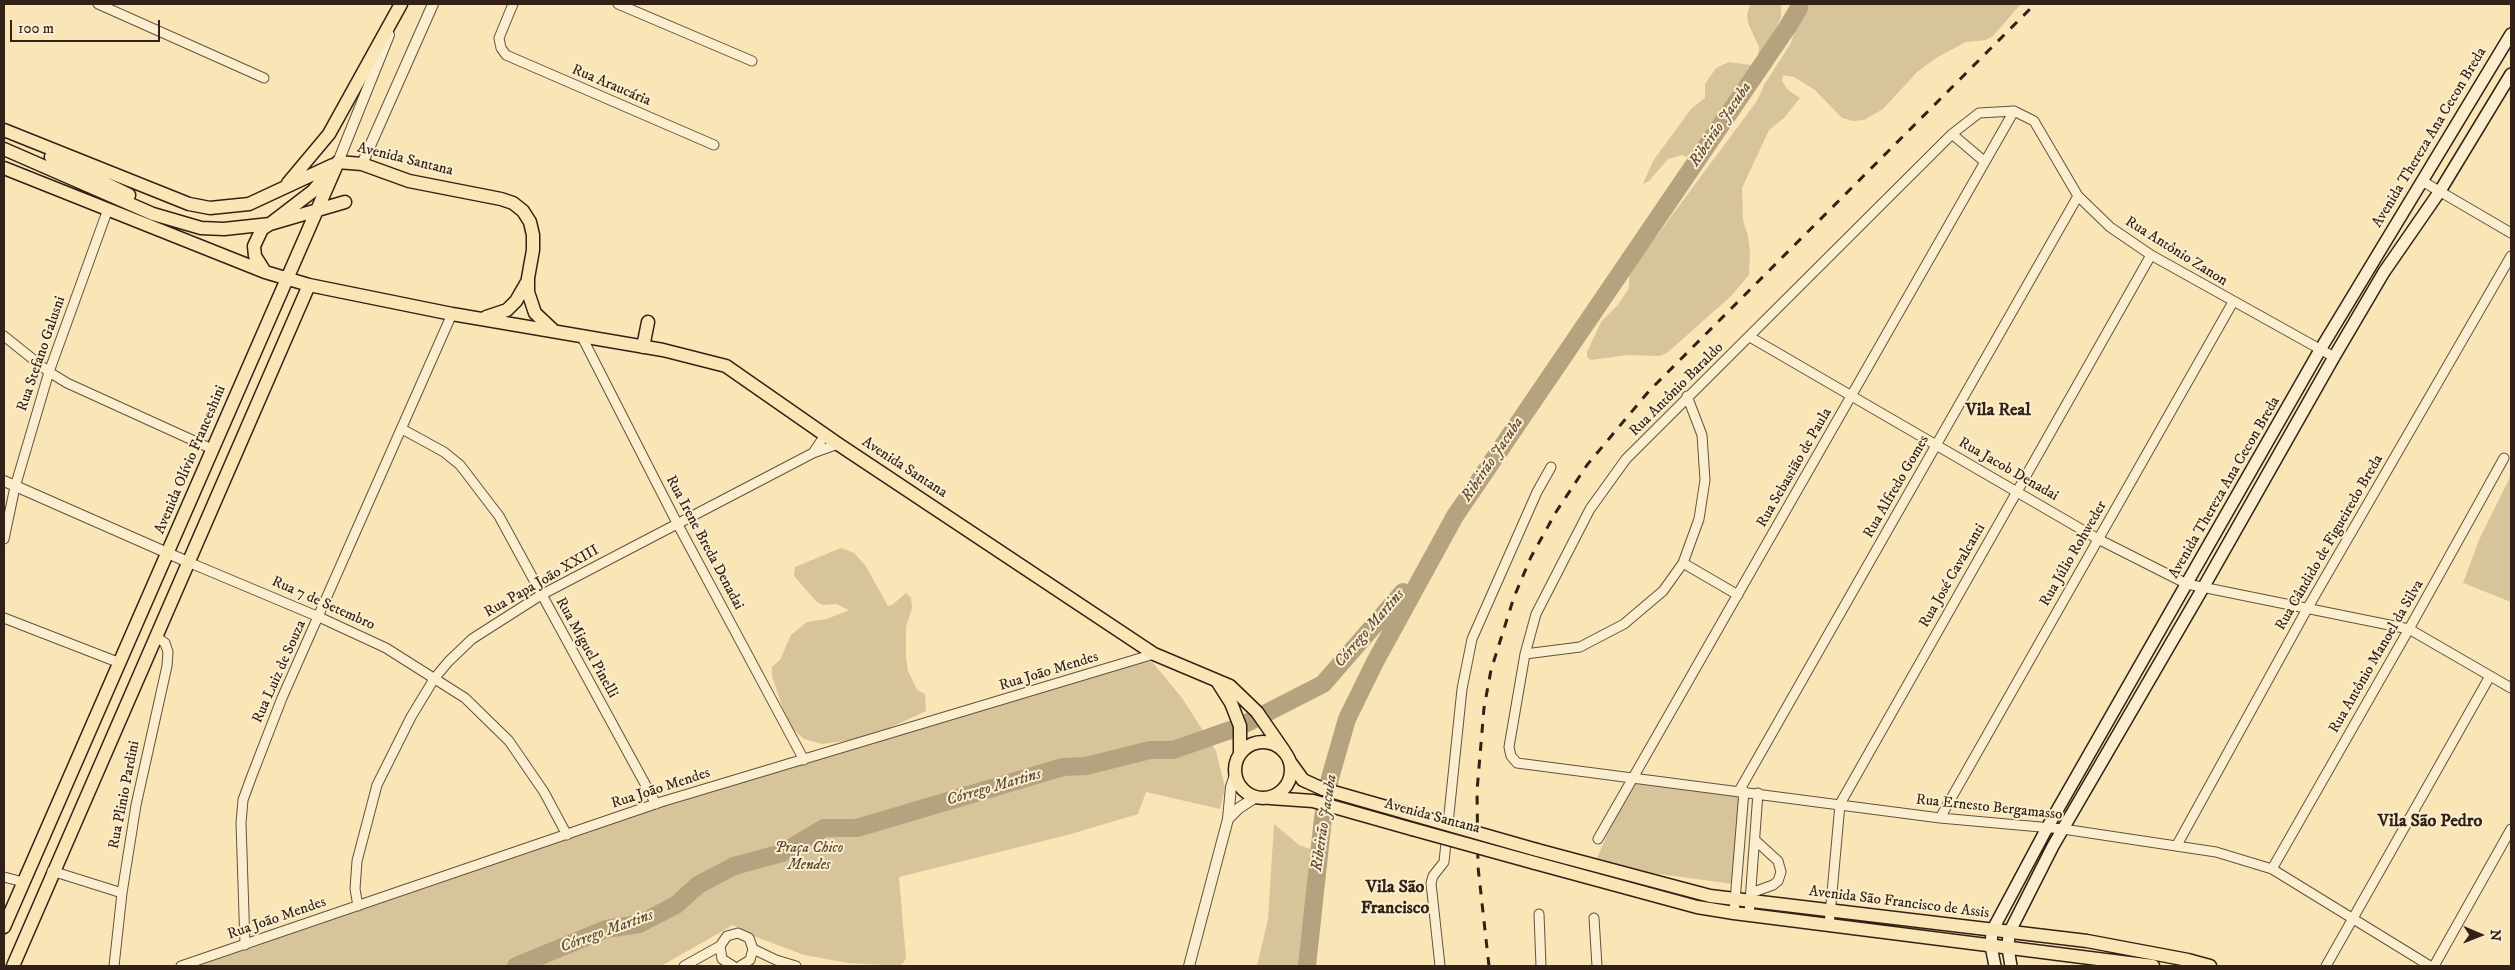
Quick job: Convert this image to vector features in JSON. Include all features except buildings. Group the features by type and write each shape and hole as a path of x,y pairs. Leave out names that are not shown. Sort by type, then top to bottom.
{"main road":[{"path":"281,190 301,170 329,134 401,4"},
{"name":"Avenida Thereza Ana Cecon Breda","path":"1995,966 1991,946 1992,931 2046,828 2320,350 2511,34"},
{"name":"Avenida Thereza Ana Cecon Breda","path":"2010,966 2009,933 2063,829 2204,588 2384,272 2440,191 2511,74"},
{"path":"8,132 189,204 210,208 232,207 258,201 338,162"},
{"path":"8,132 51,157 126,193 153,214"},
{"path":"4,149 153,214 201,228 224,229 270,224 317,212 345,202"},
{"name":"Avenida Santana","path":"265,272 255,256 254,246 262,229 313,191 338,162 362,164 409,181 513,204 523,211 530,222 533,235 528,292 535,313 555,331"},
{"name":"Avenida Olívio Franceshini","path":"4,928 212,449 289,279 338,162"},
{"name":"Avenida Santana","path":"4,168 265,272 309,285 452,314 643,347 726,366 838,444 1154,654 1236,690 1260,717 1303,780 1323,789 1536,856 1588,876"},
{"name":"Avenida Santana","path":"474,317 491,317 507,310 516,301 528,278"},
{"path":"13,966 52,871 144,666 155,636 309,285"},
{"path":"643,347 648,322"},
{"path":"1218,681 1237,719 1241,733 1240,754 1236,764 1235,775 1242,789 1262,798 1280,792 1288,782 1287,756 1275,745 1264,742 1253,744 1240,754"},
{"name":"Avenida Santana","path":"1262,798 1305,800 1536,856 1586,863"},
{"name":"Avenida São Francisco de Assis","path":"1586,863 1696,893 1735,899 1750,897 1830,910 2125,947 2210,966"},
{"name":"Avenida São Francisco de Assis","path":"1588,876 1697,907 1734,913 2152,966"}],"street":[{"path":"98,4 264,78"},
{"name":"Avenida Olívio Franceshini","path":"338,162 401,4"},
{"path":"362,164 433,4"},
{"name":"Rua Araucária","path":"512,4 500,35 500,48 509,57 714,145"},
{"path":"618,4 752,61"},
{"name":"Rua Antônio Baraldo","path":"1517,763 1511,756 1509,747 1525,654 1536,614 1590,509 1626,459 1687,396 1750,337 1952,134 1979,113 2014,111"},
{"name":"Rua Sebastião de Paula","path":"1598,839 2014,111"},
{"name":"Rua Antônio Zanon","path":"2014,111 2034,121 2078,196 2110,226 2151,255 2334,357"},
{"path":"1952,134 1985,162"},
{"path":"2422,181 2511,233"},
{"name":"Rua Alfredo Gomes","path":"1742,791 2078,196"},
{"name":"Rua Stefano Galusni","path":"4,539 15,487 49,372 108,209"},
{"name":"Rua José Cavalcanti","path":"1829,926 1840,804 2151,255"},
{"name":"Rua Cândido de Figueiredo Breda","path":"2177,845 2307,609 2511,256"},
{"name":"Rua Júlio Rohweder","path":"1940,818 2233,302"},
{"name":"Rua Luiz de Souza","path":"245,945 241,823 243,800 282,698 452,314"},
{"path":"4,336 49,372 67,383 212,449"},
{"name":"Rua Irene Breda Denadai","path":"582,337 677,523 804,760"},
{"name":"Rua Jacob Denadai","path":"1750,337 1851,397 2017,490 2098,539 2187,584 2409,629 2511,688"},
{"path":"1525,654 1580,647 1624,624 1663,591 1682,563 1698,519 1705,480 1702,435 1687,396"},
{"name":"Rua Miguel Pinelli","path":"402,429 444,452 460,465 499,516 656,804"},
{"path":"813,453 825,434"},
{"name":"Rua Papa João XXIII","path":"358,906 355,889 357,861 377,785 411,717 434,679 472,640 541,595 813,453 838,444"},
{"name":"Rua Antônio Manoel da Silva","path":"2272,869 2504,458"},
{"path":"1440,966 1431,883 1444,862 1462,689 1472,640 1537,492 1551,467"},
{"name":"Rua 7 de Setembro","path":"4,481 319,617 386,648 464,698 509,741 544,792 567,835"},
{"path":"1682,563 1738,595"},
{"path":"4,618 120,663"},
{"name":"Rua Plinio Pardini","path":"114,966 122,893 142,774 167,666 168,652 166,643 155,636"},
{"name":"Rua João Mendes","path":"181,966 656,804 1154,654"},
{"path":"2326,966 2355,918 2490,676"},
{"name":"Rua Ernesto Bergamasso","path":"1517,763 1940,818 2063,829 2216,852 2272,869 2432,966"},
{"path":"1189,966 1228,819 1231,787 1235,775"},
{"path":"1734,913 1742,791"},
{"path":"1749,915 1758,793"},
{"path":"1228,819 1239,808 1262,798"},
{"path":"2432,966 2511,829"},
{"path":"1750,897 1778,881 1781,872 1778,861 1755,840"},
{"path":"52,871 122,893"},
{"path":"4,877 24,882"},
{"path":"1539,914 1542,966"},
{"path":"1594,918 1597,966"},
{"path":"684,966 720,946 727,936 738,933 749,938 753,949 750,960 744,965"},
{"path":"720,946 722,959 733,966"},
{"path":"753,949 776,960 796,966"}],"green space":[{"path":"1750,4 1781,4 1781,17 1752,75 1712,126 1705,140 1686,157 1682,155 1668,159 1649,181 1643,184 1653,161 1691,109 1705,98 1705,84 1716,68 1729,62 1751,65 1758,59 1759,47 1748,23 1747,15"},
{"path":"1802,4 2021,4 1993,36 1986,40 1966,42 1936,58 1917,72 1883,109 1864,120 1853,121 1842,118 1815,90 1794,77 1783,75 1782,81 1788,90 1800,98 1784,118 1769,130 1742,188 1743,220 1750,252 1749,275 1730,297 1667,353 1659,356 1628,355 1591,360 1587,357 1587,352 1601,322 1618,305 1629,288 1630,263 1635,263 1641,257 1757,101 1764,85 1791,43"},
{"path":"2511,475 2511,602 2463,583 2479,540"},
{"path":"841,548 854,553 865,565 888,606 892,605 906,593 911,598 912,608 906,627 906,657 908,671 917,690 925,694 926,711 885,730 851,740 822,744 804,739 794,730 785,715 772,676 772,667 780,660 791,635 807,622 827,619 849,610 836,604 823,605 817,602 794,576 795,567"},
{"name":"Praça Chico Mendes","path":"1144,659 1153,663 1182,698 1216,751 1225,788 1220,809 1146,792 1138,814 1071,834 899,877 906,959 900,966 848,963 804,955 751,935 733,925 661,966 193,966 617,820"},
{"path":"1639,783 1739,796 1733,884 1594,865 1621,803 1633,785"},
{"path":"1274,824 1299,845 1313,850 1302,966 1257,966 1268,919"}],"waterway":[{"name":"Ribeirão Jacuba","path":"1307,966 1323,818 1330,778 1347,719 1375,662 1455,516 1787,28 1799,8 1799,4"},
{"name":"Córrego Martins","path":"516,966 606,929 639,924 676,905 698,885 734,866 782,853 824,828 857,828 1063,767 1086,766 1150,750 1173,750 1239,727 1323,684 1403,592"}],"railway":[{"path":"1489,966 1478,867 1477,791 1484,708 1491,670 1514,597 1531,557 1556,512 1587,465 1649,391 2035,4"}],"district":[{"name":"Vila Real","path":"1998,411"},
{"name":"Vila São Pedro","path":"2430,822"},
{"name":"Vila São Francisco","path":"1395,898"}]}
